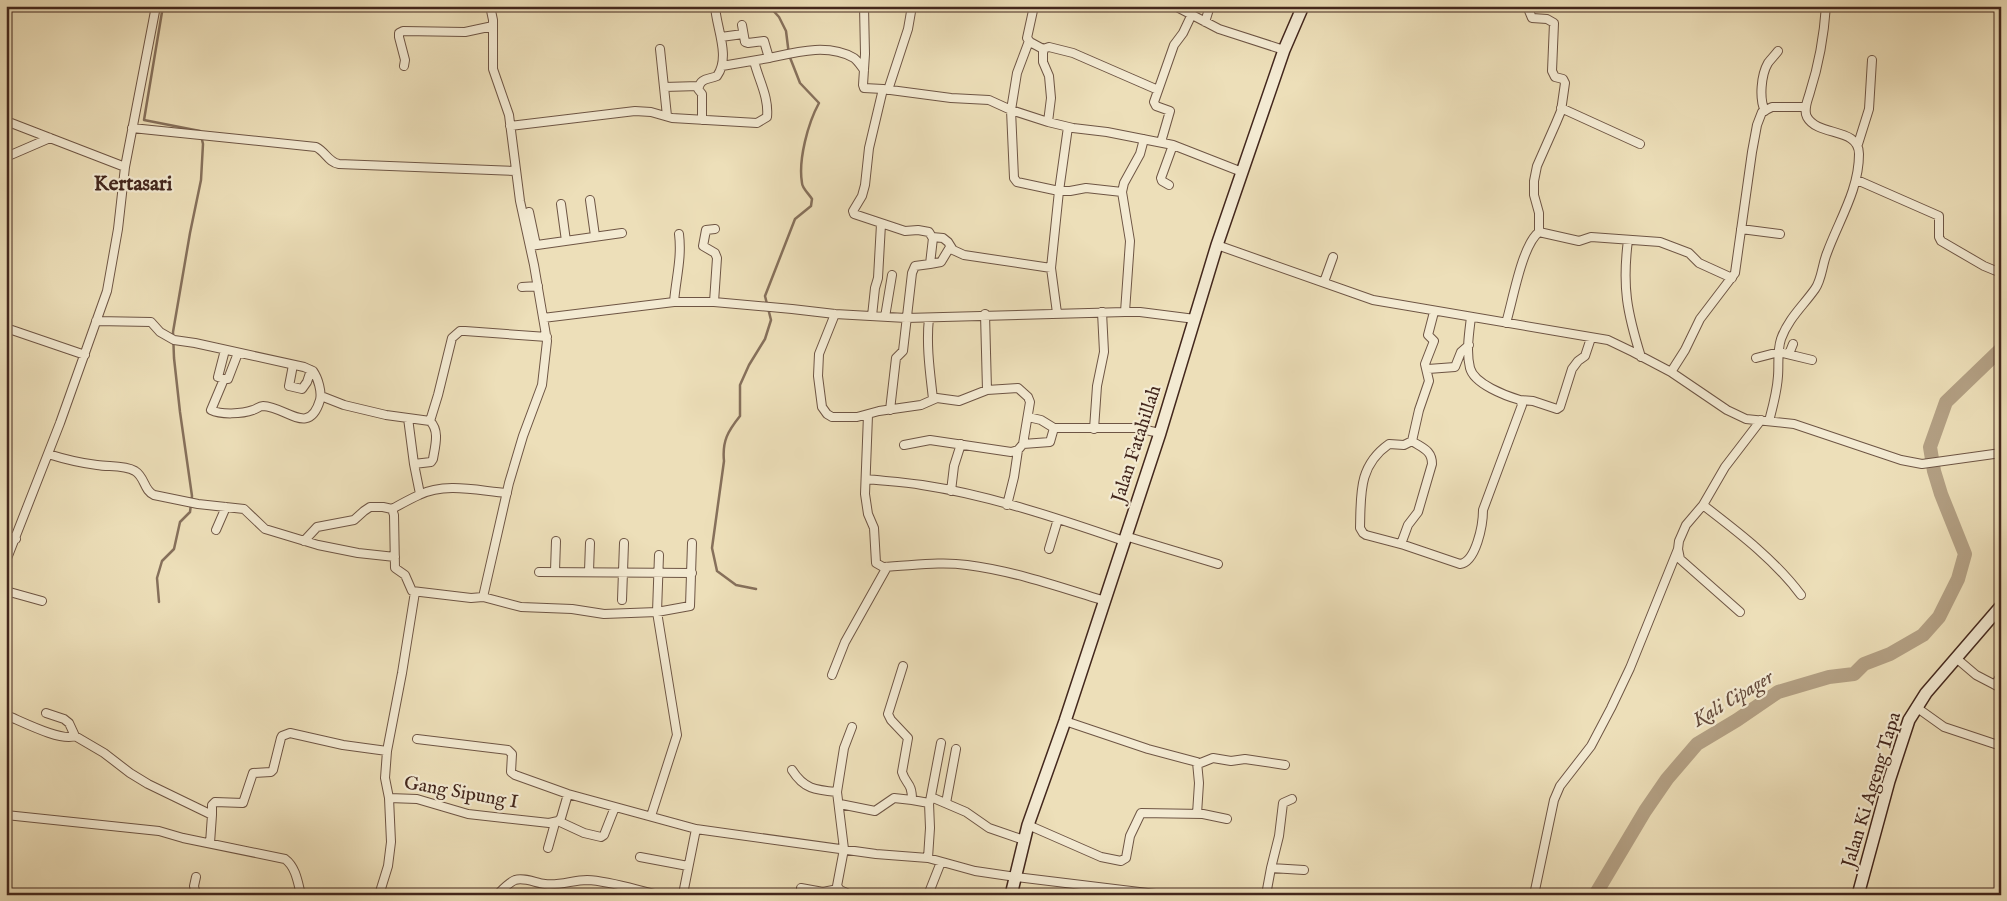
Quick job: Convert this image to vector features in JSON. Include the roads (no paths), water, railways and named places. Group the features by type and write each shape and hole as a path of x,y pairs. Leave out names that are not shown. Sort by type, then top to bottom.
{"street":[{"path":"6,561 48,454 107,291 118,229 125,167 156,6"},
{"path":"490,6 493,26 493,69 508,110 522,216 533,246"},
{"path":"702,120 702,94 699,91 699,86 702,80 717,76 722,66 721,37 715,6"},
{"path":"864,6 864,88 951,98 980,98 1011,110 1068,127 1144,138 1173,145 1242,172"},
{"path":"912,6 908,29 885,90 869,148 862,196 853,211 854,214 861,218 881,224 905,230 929,232 933,238 930,264"},
{"path":"1034,6 1027,32 1029,41 1017,73 1011,110 1014,178 1017,182 1059,191 1070,192 1086,188 1122,192"},
{"path":"1175,6 1219,29 1284,50"},
{"path":"1205,22 1210,6"},
{"name":"Jalan Fatahillah","path":"1011,895 1028,825 1065,721 1160,433 1217,245 1284,50 1303,6"},
{"path":"1506,322 1524,258 1535,235 1539,232 1539,213 1534,195 1534,181 1537,166 1561,108 1566,83 1553,76 1551,67 1555,24 1551,20 1532,18 1527,6"},
{"path":"1826,6 1818,65 1806,107 1806,116 1815,125 1849,137 1858,144"},
{"path":"1161,142 1170,111 1154,104 1174,45 1183,33 1192,14"},
{"path":"742,25 745,42 764,41 769,58"},
{"path":"404,66 405,60 399,37 399,33 403,31 465,32 493,26"},
{"path":"721,37 743,34"},
{"path":"1029,41 1043,49 1049,47 1072,53 1158,90"},
{"path":"660,49 667,116"},
{"path":"1043,49 1043,62 1049,76 1051,98 1048,122"},
{"path":"722,66 754,62 789,54 827,50 854,59 864,70"},
{"path":"1765,110 1762,103 1764,76 1768,64 1778,51"},
{"path":"1534,895 1554,800 1563,781 1591,746 1611,708 1630,668 1686,525 1703,504 1725,467 1765,421 1777,390 1779,352 1782,338 1790,320 1815,288 1826,254 1857,180 1858,144 1868,109 1872,60"},
{"path":"510,126 635,111 702,120 757,123 767,117 765,94 754,62"},
{"path":"664,86 699,86"},
{"path":"1671,372 1685,350 1700,319 1732,278 1737,264 1755,134 1762,112 1780,106 1806,107"},
{"path":"1561,108 1640,144"},
{"path":"6,121 125,167"},
{"path":"1057,313 1051,268 1068,127"},
{"path":"132,128 316,147 334,163 455,170 516,171"},
{"path":"6,157 50,138"},
{"path":"1125,312 1130,241 1122,192 1124,183 1140,154 1144,138"},
{"path":"1169,185 1162,181 1161,178 1173,145"},
{"path":"1857,180 1939,216 1939,237 1941,241 1984,266 2001,273"},
{"path":"590,200 595,236"},
{"path":"561,204 566,241"},
{"path":"483,597 507,493 523,436 542,385 546,360 547,337 538,286 529,212"},
{"path":"872,316 878,278 881,224"},
{"path":"714,302 717,258 715,253 703,246 706,230 715,229"},
{"path":"1741,229 1780,234"},
{"path":"1539,232 1579,241 1591,237 1655,241 1674,246 1689,253 1700,264 1732,278"},
{"path":"533,246 622,233"},
{"path":"674,302 681,254 679,234"},
{"path":"933,238 943,238 953,250 964,255 1051,268"},
{"path":"1628,240 1625,291 1630,324 1645,359"},
{"path":"1217,245 1372,300 1608,340 1671,372 1726,410 1746,419 1794,424 1901,460 1922,464 2001,453"},
{"path":"890,410 896,358 903,351 909,286 914,268 915,266 940,262 950,247"},
{"path":"1324,282 1333,257"},
{"path":"885,317 892,275"},
{"path":"522,287 538,286"},
{"path":"543,318 674,302 714,302 835,314 906,318 985,314 1140,312 1195,318"},
{"path":"1094,429 1096,386 1104,352 1102,312"},
{"path":"1412,441 1419,410 1429,381 1428,369 1425,364 1434,340 1428,334 1434,312"},
{"path":"835,314 819,354 818,376 822,407 832,417 846,419 921,405 933,399 958,401 987,390 1018,388 1028,397 1030,402 1028,417 1007,505"},
{"path":"985,314 987,390"},
{"path":"1471,317 1470,370 1477,378 1501,395 1557,409 1560,407 1572,369 1578,360 1585,356 1591,338"},
{"path":"929,318 927,333 928,355 933,399"},
{"path":"96,321 151,322 160,332 173,340 311,370 315,373 321,396 315,414 310,418 289,415 266,406 246,411 214,411 211,408 224,379"},
{"path":"6,328 85,355"},
{"path":"430,421 450,343 456,334 465,331 547,337"},
{"path":"1790,354 1794,344"},
{"path":"1428,369 1456,366 1461,352 1469,345"},
{"path":"225,350 218,377 224,379 228,379 238,353"},
{"path":"1756,358 1779,352 1812,360"},
{"path":"293,365 288,386 302,389 307,382 311,370"},
{"path":"321,396 344,405 430,421 437,432 433,459 431,462 414,464"},
{"path":"1412,441 1404,445 1390,444 1382,449 1365,473 1361,486 1361,531 1366,535 1401,544 1460,564 1469,561 1484,520 1483,510 1521,409 1520,400"},
{"path":"868,415 864,494 868,514 874,528 874,560 878,565 888,567 967,565 1046,583 1105,601"},
{"path":"1028,417 1041,420 1054,428 1136,428 1160,433"},
{"path":"408,418 420,494"},
{"path":"904,445 930,440 1011,452 1021,447 1050,442 1054,428"},
{"path":"1401,544 1406,529 1418,512 1432,464 1432,456 1428,450 1412,441"},
{"path":"951,491 954,466 961,444"},
{"path":"48,454 74,461 117,466 134,471 139,474 150,494 191,503 246,510 265,530 358,553 394,556"},
{"path":"866,479 923,485 951,491 1218,564"},
{"path":"304,541 317,527 354,520 370,507 392,509 420,494 444,489 465,488 507,493"},
{"path":"1703,504 1741,534 1773,563 1801,595"},
{"path":"216,530 226,507"},
{"path":"392,509 394,515 395,568 405,575 408,587 415,592 471,598 483,597 521,607 572,609 604,614 657,612 690,606 692,543"},
{"path":"1049,548 1058,519"},
{"path":"6,535 16,539"},
{"path":"555,571 556,541"},
{"path":"589,571 590,543"},
{"path":"622,600 624,543"},
{"path":"1678,549 1680,559 1740,612"},
{"path":"651,816 677,735 657,612 659,555"},
{"path":"832,675 845,642 888,567"},
{"path":"540,572 692,572"},
{"path":"6,591 42,601"},
{"path":"379,895 391,849 389,798 385,778 386,751 402,673 415,592"},
{"name":"Jalan Ki Ageng Tapa","path":"1858,895 1889,780 1903,737 1916,707 2000,607"},
{"path":"1956,658 1976,675 1998,687 2001,675"},
{"path":"903,666 888,714 890,720 908,738 902,772 912,787 912,800"},
{"path":"1916,707 1944,727 2001,746"},
{"path":"46,713 64,719 69,723 75,736 104,753 130,774 212,815"},
{"path":"6,715 58,736 71,738 75,736"},
{"path":"1065,721 1148,749 1194,761 1198,764"},
{"path":"838,888 844,849 840,804 837,792 844,748 852,727"},
{"path":"210,842 212,804 215,802 243,803 253,773 271,772 273,770 280,738 285,734 386,751"},
{"path":"417,739 508,750 512,754 511,772 568,794 696,829 928,858 975,871 1164,895"},
{"path":"928,858 930,800 941,743"},
{"path":"946,804 956,749"},
{"path":"1198,764 1213,758 1231,761 1245,759 1285,765"},
{"path":"1197,814 1198,764"},
{"path":"792,770 806,786 837,792"},
{"path":"548,848 556,822 568,794"},
{"name":"Gang Sipung I","path":"389,798 417,799 476,816 556,822 601,837 604,835 615,806"},
{"path":"840,804 875,811 894,798 930,800 966,812 989,828 1024,840"},
{"path":"1266,895 1278,842 1283,803 1292,798"},
{"path":"1028,825 1101,857 1121,861 1126,858 1130,836 1141,813 1197,814 1227,819"},
{"path":"6,815 153,830 285,859 290,863 295,874 301,895"},
{"path":"680,895 683,894 696,829"},
{"path":"640,857 688,866"},
{"path":"928,895 941,862"},
{"path":"1272,868 1304,870"},
{"path":"196,878 194,886 196,895"},
{"path":"497,895 510,883 524,879 547,885 576,881 600,882 659,895"},
{"path":"801,888 823,892 838,888 851,895"}],"waterway":[{"path":"159,602 157,578 162,561 174,549 180,522 190,512 192,496 180,412 173,332 201,180 203,144 200,131 144,120 163,6"},
{"path":"756,589 736,585 717,571 712,548 724,461 724,448 729,432 740,416 740,385 749,365 765,339 771,320 765,296 795,219 811,206 812,199 802,185 801,164 808,131 819,103 800,83 789,55 786,31 779,17 769,6"},
{"name":"Kali Cipager","path":"1595,895 1645,811 1667,779 1697,744 1778,692 1829,677 1854,674 1864,664 1890,654 1923,635 1939,617 1958,579 1965,554 1941,494 1934,471 1930,447 1946,402 2001,349"}],"district":[{"name":"Kertasari","path":"133,184"}]}
